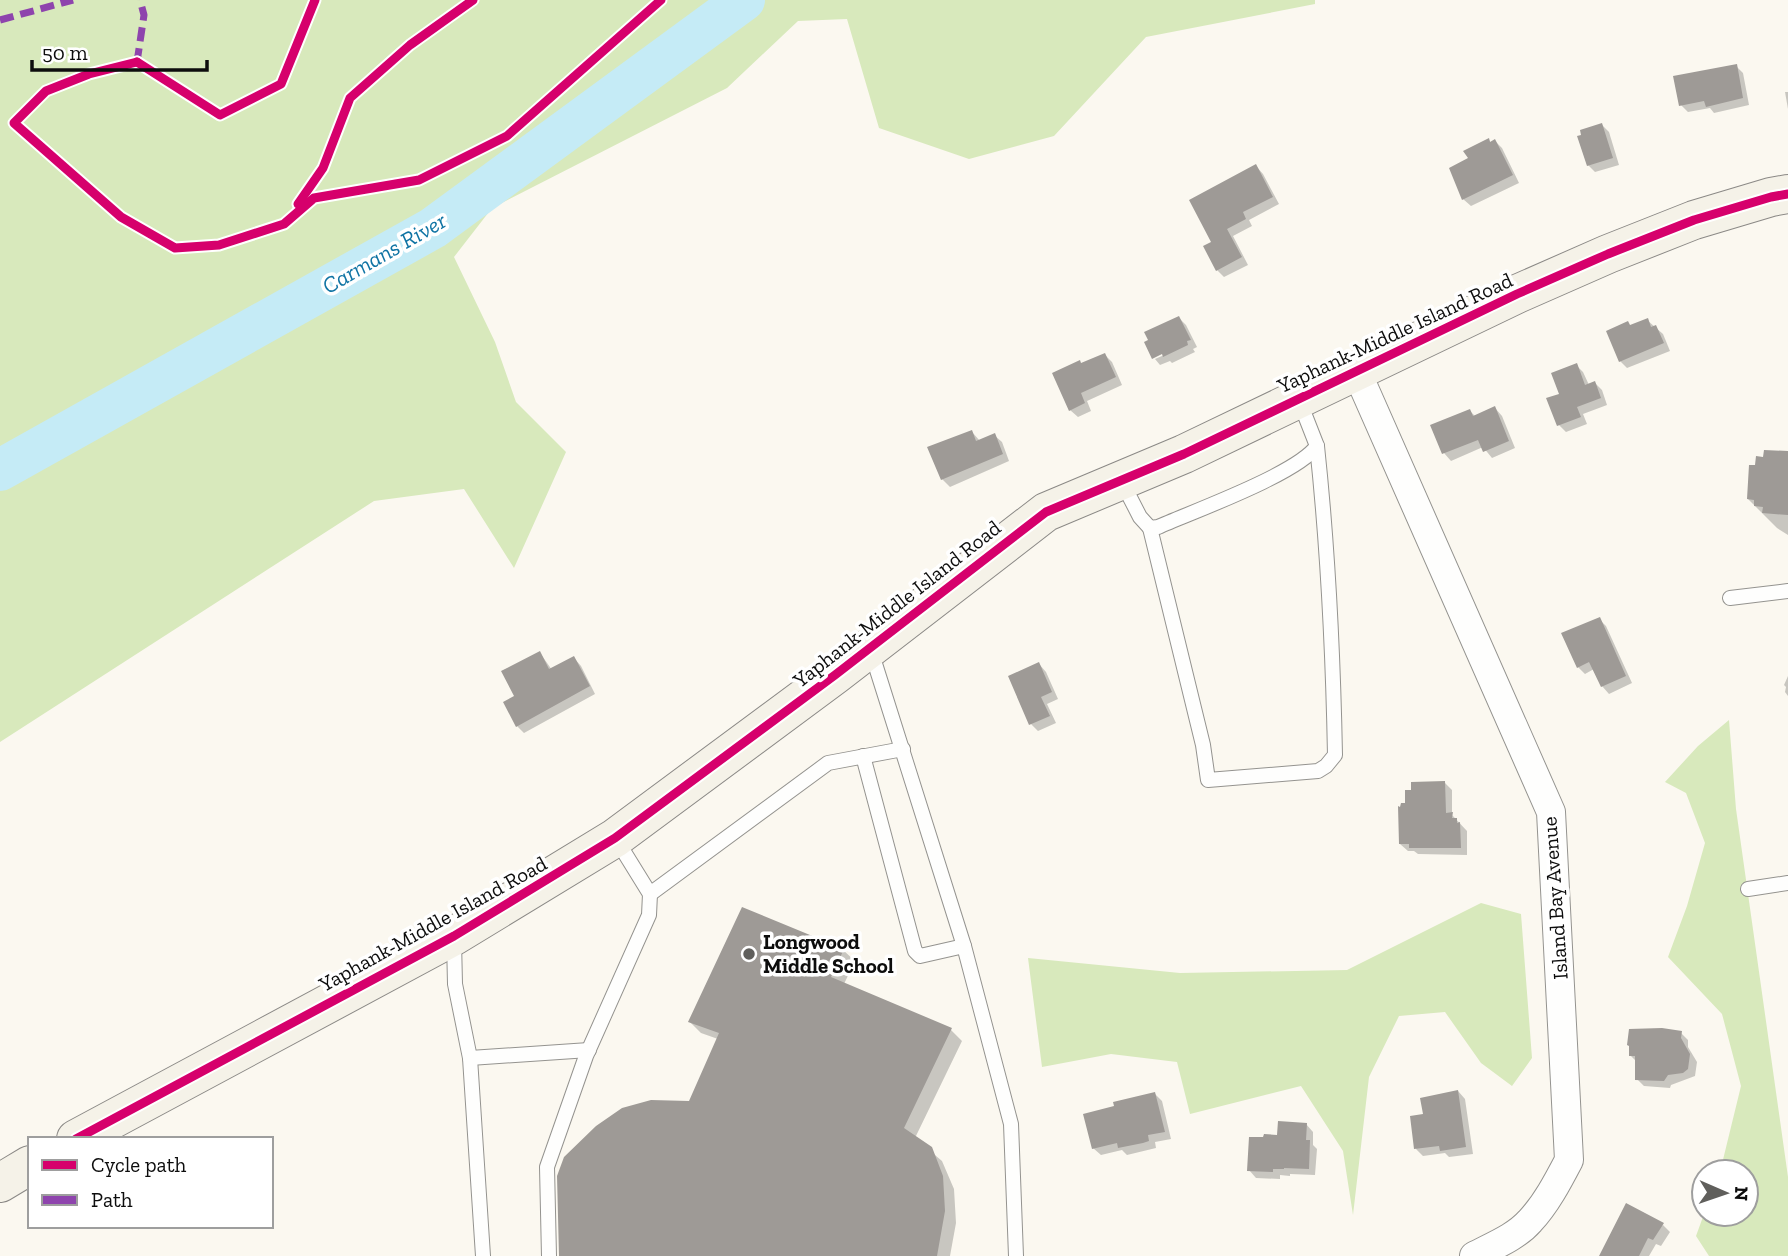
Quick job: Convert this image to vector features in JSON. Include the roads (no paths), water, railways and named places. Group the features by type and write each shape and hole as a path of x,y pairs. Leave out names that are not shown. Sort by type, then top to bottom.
{"main road":[{"name":"Yaphank-Middle Island Road","path":"80,1137 454,936 615,838 1046,512 1184,454 1517,294 1608,254 1694,220 1788,194"},
{"path":"0,1182 28,1167"}],"street":[{"name":"Island Bay Avenue","path":"1356,370 1551,812 1569,1160 1559,1180 1530,1222 1504,1241 1474,1256"}],"lane":[{"path":"1121,481 1140,517 1150,528 1203,745 1208,780 1318,771 1335,755 1334,683 1325,519 1317,446 1299,399"},
{"path":"1150,528 1158,527 1286,470 1310,455 1317,446"},
{"path":"1730,598 1788,591"},
{"path":"870,647 964,946 1011,1125 1016,1256"},
{"path":"650,894 828,763 902,749"},
{"path":"863,756 915,951 920,956 964,946"},
{"path":"549,1256 547,1167 589,1049 649,915 650,894 615,838"},
{"path":"1748,889 1788,883"},
{"path":"454,936 455,984 470,1058 483,1256"},
{"path":"470,1058 589,1049"}],"waterway":[{"name":"Carmans River","path":"0,470 433,228 744,0"}],"place":[{"name":"Longwood Middle School","path":"749,954"}]}
